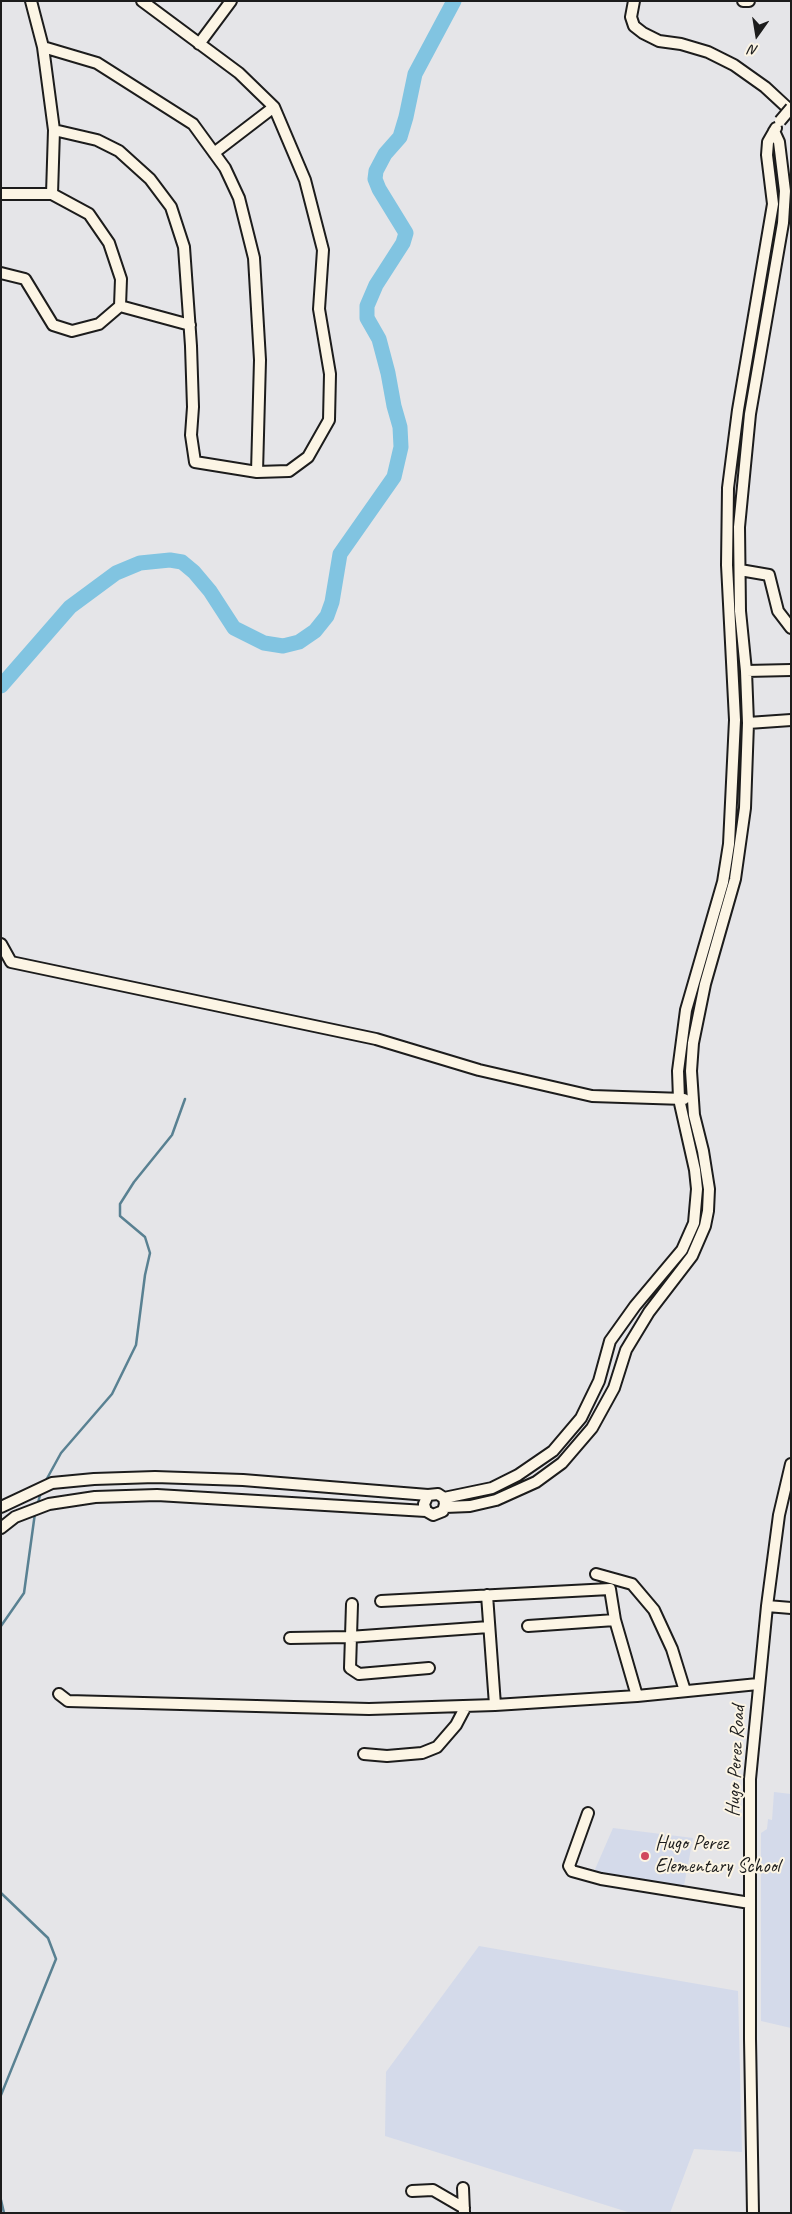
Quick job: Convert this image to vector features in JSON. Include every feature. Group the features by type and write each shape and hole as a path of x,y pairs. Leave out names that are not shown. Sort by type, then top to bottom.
{"street":[{"path":"31,1 43,47 54,130 52,194"},
{"path":"54,130 97,140 119,152 150,178 171,207 184,247 190,325 193,407 191,435 196,462 257,472 289,471 308,457 329,420 330,374 318,309 323,250 305,180 274,108 239,73 142,1"},
{"path":"199,44 231,1"},
{"path":"1,1528 15,1517 49,1504 95,1497 157,1495 426,1511 437,1514 444,1503 492,1488 518,1475 553,1451 581,1418 599,1381 610,1341 635,1306 682,1250 694,1223 697,1189 695,1170 680,1099 678,1071 680,1043 686,1010 723,882 729,844 735,720 727,565 728,488 738,410 773,204 767,155 768,142 780,121 791,109 765,87 734,65 708,52 681,44 659,41 643,34 634,26 631,17 634,1"},
{"path":"743,1 749,1"},
{"path":"43,47 97,63 193,124 225,168 239,198 254,258 260,360 257,472"},
{"path":"214,153 274,108"},
{"path":"4,1504 52,1483 94,1479 155,1477 243,1480 428,1495 438,1494 444,1503 470,1506 496,1500 536,1482 562,1463 592,1428 614,1388 626,1350 649,1312 692,1256 705,1226 708,1211 708,1182 692,1098 693,1043 705,984 722,930 740,848 748,772 746,671 740,611 739,527 750,414 784,208 785,191 779,142 774,131"},
{"path":"1,194 52,194 89,214 109,243 120,279 120,306 99,324 72,331 53,325 25,280 1,273"},
{"path":"120,306 190,325"},
{"path":"740,570 769,575 778,611 791,628"},
{"path":"746,671 791,670"},
{"path":"748,723 791,720"},
{"path":"1,944 11,962 376,1038 479,1070 592,1096 692,1098"},
{"path":"694,1223 705,1226"},
{"name":"Hugo Perez Road","path":"753,2213 750,1779 767,1606 779,1515 791,1464"},
{"path":"426,1511 424,1504 428,1495"},
{"path":"596,1574 632,1584 654,1610 672,1649 685,1691"},
{"path":"381,1601 610,1589 615,1620 637,1696"},
{"path":"487,1595 495,1705"},
{"path":"352,1604 349,1637 350,1668 359,1674 429,1668"},
{"path":"767,1606 791,1608"},
{"path":"528,1626 615,1620"},
{"path":"290,1638 349,1637 489,1627"},
{"path":"59,1694 68,1700 88,1701 369,1709 495,1705 637,1696 758,1684"},
{"path":"364,1754 386,1756 422,1753 437,1747 456,1725 466,1706"},
{"path":"588,1813 569,1866 572,1871 601,1879 750,1904"},
{"path":"463,2188 464,2211"},
{"path":"412,2191 433,2190 464,2211"}],"shaded area":[{"path":"774,1792 791,1794 791,2028 761,2021 761,1833 767,1829 768,1819 772,1820"},
{"name":"Hugo Perez Elementary School","path":"613,1828 693,1838 683,1891 593,1874"},
{"path":"479,1946 738,1991 742,2152 694,2149 670,2213 631,2213 385,2136 386,2072"}],"waterway":[{"path":"1,686 70,607 116,573 140,563 170,560 182,562 194,572 210,591 234,628 264,643 283,646 299,642 315,631 327,616 332,602 340,554 394,477 401,447 400,427 388,373 379,339 367,318 367,306 376,285 403,243 406,233 379,189 375,179 376,171 385,154 400,137 415,74 454,1"},
{"path":"44,1484 61,1453 112,1394 136,1345 145,1275 150,1253 145,1237 120,1216 120,1204 134,1182 172,1135 185,1099"},
{"path":"37,1506 41,1492"},
{"path":"1,1626 24,1593 35,1513"},
{"path":"1,1893 48,1938 56,1959 1,2095"},
{"path":"1,2200 4,2213"}],"place":[{"name":"Hugo Perez Elementary School","path":"645,1856"}]}
